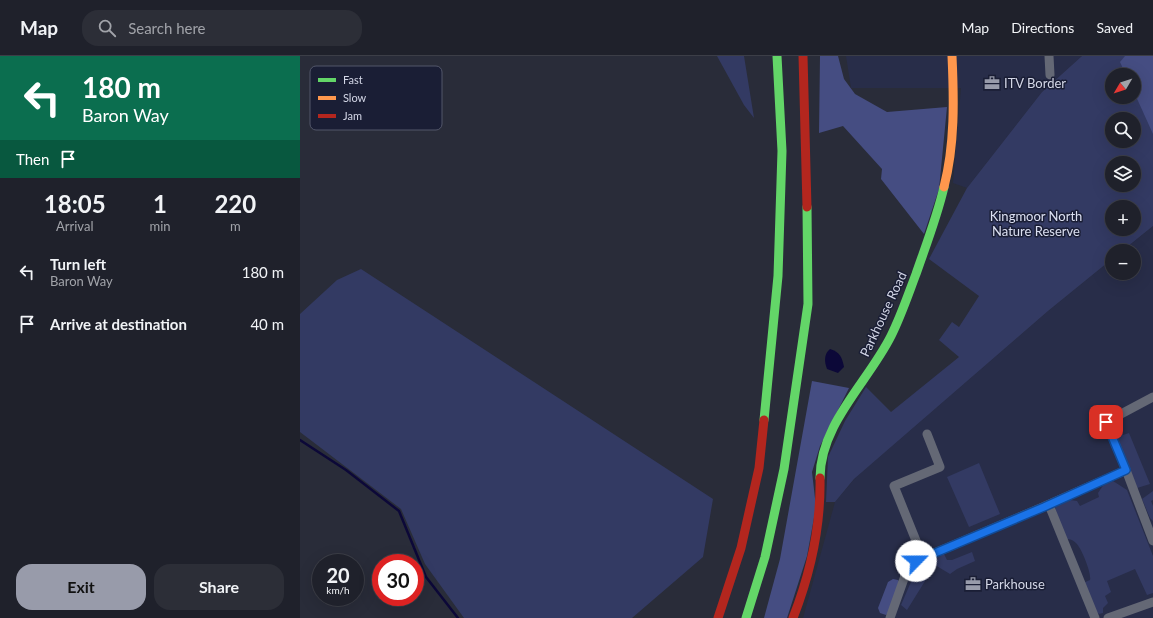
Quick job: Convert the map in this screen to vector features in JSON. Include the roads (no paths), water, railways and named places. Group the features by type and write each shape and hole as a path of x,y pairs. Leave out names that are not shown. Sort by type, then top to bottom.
{"main road":[{"path":"718,618 740,548 758,468 778,276 782,151 777,56"},
{"path":"746,618 765,557 784,469 808,304 809,266 804,56"},
{"name":"Parkhouse Road","path":"794,618 801,599 815,547 820,508 819,471 823,451 839,417 882,354 907,300 933,229 948,169 952,126 952,56"}],"street":[{"path":"1049,56 1050,75"},
{"path":"1153,397 1106,422 1153,541"},
{"path":"923,558 894,486 940,467 927,434"},
{"path":"890,618 906,573 916,561 1049,505 1126,470"},
{"path":"1049,505 1095,618"},
{"path":"1108,618 1153,602"}],"waterway":[{"path":"300,440 346,470 399,511 426,577 458,618"}],"place":[{"name":"ITV Border","path":"992,83"},
{"name":"Parkhouse","path":"973,584"}],"park label":[{"name":"Kingmoor North Nature Reserve","path":"1036,224"}]}
